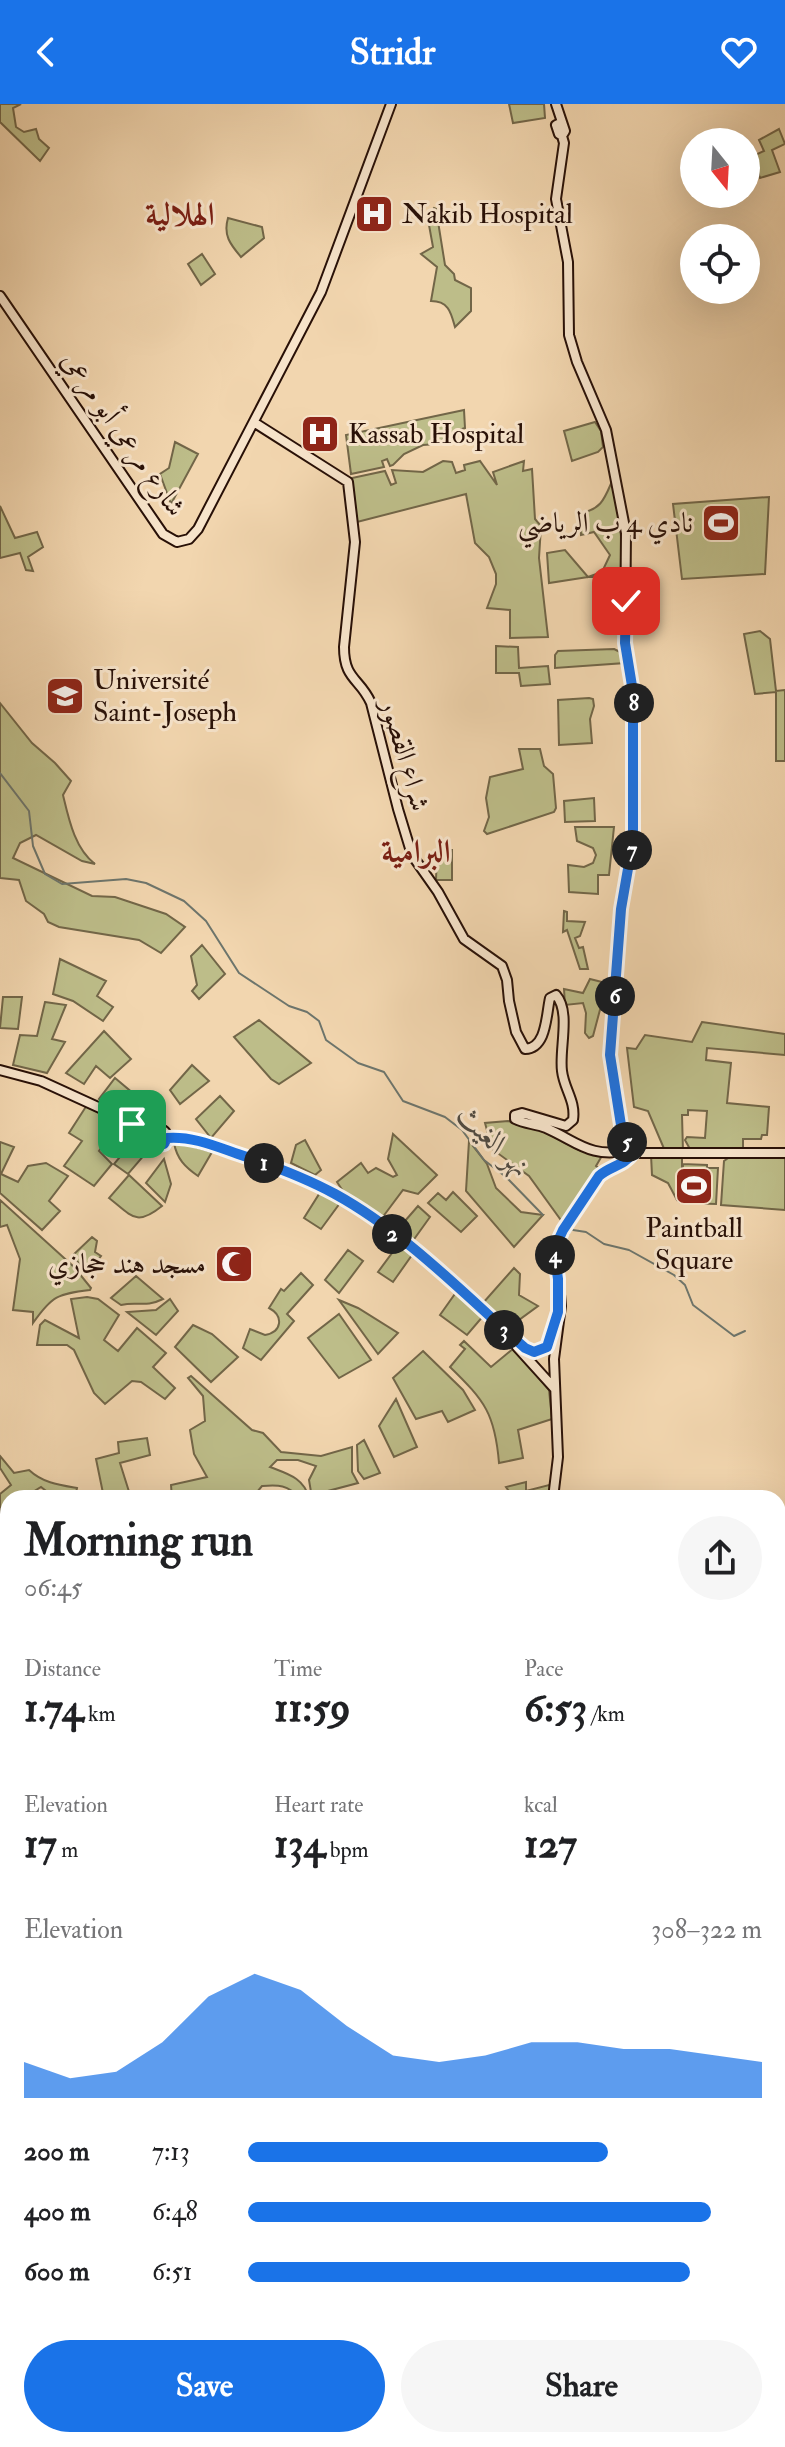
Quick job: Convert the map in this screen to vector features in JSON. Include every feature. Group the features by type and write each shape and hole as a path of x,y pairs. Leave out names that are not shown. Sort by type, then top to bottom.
{"street":[{"name":"شارع مرعي أبو مرعي","path":"0,296 144,510 163,534 173,541 189,539 198,529 255,423 324,283 391,104"},
{"path":"556,104 559,134 564,143 556,199 568,262 569,340 608,436 626,533 625,632 633,692 633,840 621,909 610,1055 621,1125 631,1152"},
{"name":"شراع القصور","path":"255,423 348,483 355,542 345,662 352,680 365,691 371,703 412,855 438,892 464,939 502,966 516,1032 525,1049 538,1043 550,998 556,995 560,999 561,1069 573,1103 573,1120 566,1126 522,1113 515,1115 515,1119 545,1128 581,1148 631,1152"},
{"path":"0,1070 48,1084 163,1133 195,1140 273,1166 336,1194 461,1288 507,1333 534,1354 542,1373 555,1389"},
{"path":"127,1120 160,1145 163,1133"},
{"path":"152,1141 152,1133 163,1133"},
{"path":"631,1152 785,1153"},
{"path":"554,1490 558,1457 554,1359 560,1286 556,1254 559,1236 599,1176 623,1164 631,1152"},
{"path":"554,1359 550,1345 558,1324"},
{"path":"534,1354 550,1345"},
{"path":"534,1354 547,1352 554,1359"},
{"path":"542,1373 548,1375 554,1372"}],"green space":[{"path":"0,104 21,104 13,108 16,127 24,132 36,129 39,139 49,148 40,161 0,122"},
{"path":"509,104 544,104 545,118 513,123"},
{"path":"779,129 785,144 772,150 780,172 760,178 760,153 764,151 760,139"},
{"path":"434,208 445,265 454,274 455,280 471,288 471,311 455,327 445,306 431,301 437,267 421,254 433,247 429,225 424,221"},
{"path":"228,218 262,227 264,238 241,257 228,239"},
{"path":"202,254 215,274 201,285 188,264"},
{"path":"464,410 465,428 453,432 437,444 423,445 404,454 393,465 390,466 387,459 382,461 384,467 351,474 346,435"},
{"path":"595,422 601,431 603,447 598,452 572,461 564,431"},
{"path":"175,442 198,454 171,504 160,474 169,468"},
{"path":"443,461 452,462 456,473 465,470 464,465 480,461 497,485 493,472 524,461 523,471 532,469 535,519 541,526 539,558 548,637 510,638 510,610 487,608 496,584 496,574 489,557 475,543 466,494 357,522 352,478 385,471 391,485 396,483 392,470 423,472"},
{"path":"613,479 622,543 622,577 588,577 602,572 610,555 594,532 581,535 580,513 598,506"},
{"name":"نادي 4 ب الرياضي","path":"769,497 765,574 682,579 673,504"},
{"path":"0,506 15,538 37,532 43,547 28,557 33,571 26,570 20,553 0,558"},
{"path":"565,550 588,577 549,583 547,553"},
{"path":"760,631 770,639 776,691 785,690 785,761 776,761 776,692 755,694 744,634"},
{"path":"496,646 518,647 519,668 548,666 550,684 521,686 519,673 496,673"},
{"path":"614,649 622,653 625,663 555,668 558,651"},
{"path":"593,699 594,706 590,719 592,743 559,745 558,700"},
{"path":"0,703 32,743 71,781 63,795 70,824 82,850 95,864 82,861 36,835 20,843 13,858 92,896 115,897 166,914 185,927 161,953 139,940 59,927 48,922 44,914 26,901 19,880 0,878"},
{"path":"519,749 540,749 544,766 553,774 556,808 554,812 487,834 484,831 489,817 486,798 490,777 523,769"},
{"path":"594,798 595,821 565,822 564,801"},
{"path":"575,827 614,827 609,875 598,875 598,894 569,892 568,865 584,867 593,863 596,855 593,848 577,841"},
{"path":"437,850 452,850 452,880 436,880"},
{"path":"564,911 567,912 567,921 585,922 580,936 575,938 579,948 583,947 588,969 580,969 567,930 563,932"},
{"path":"202,945 225,974 199,999 192,991 197,985 191,956"},
{"path":"60,959 106,981 97,996 113,1007 103,1021 73,1001 53,994"},
{"path":"590,979 610,984 608,1002 601,1006 593,1036 589,1038 585,1033 583,1003 565,1005 564,989 583,993"},
{"path":"3,997 22,997 18,1029 0,1028"},
{"path":"45,1002 66,1005 52,1039 65,1042 47,1073 13,1065 20,1035 37,1036"},
{"path":"259,1020 311,1063 279,1084 271,1079 234,1037"},
{"path":"702,1022 785,1034 785,1055 707,1048 706,1060 731,1063 727,1103 769,1107 767,1135 762,1135 761,1139 743,1139 743,1151 691,1151 685,1140 687,1137 705,1138 707,1111 688,1110 688,1115 682,1115 683,1152 665,1151 648,1111 634,1107 627,1048 636,1049 645,1035 692,1042"},
{"path":"104,1031 131,1059 110,1078 96,1066 84,1084 66,1073"},
{"path":"192,1065 209,1081 180,1104 170,1090"},
{"path":"115,1078 134,1094 121,1112 99,1099"},
{"path":"220,1096 234,1111 211,1138 196,1119"},
{"path":"87,1105 113,1121 116,1128 99,1151 112,1164 94,1186 64,1166 82,1141 69,1133"},
{"path":"508,1121 542,1131 579,1150 603,1154 596,1166 600,1169 563,1223 529,1176 492,1149 485,1123"},
{"path":"393,1134 437,1175 418,1194 403,1190 382,1218 343,1191 337,1182 361,1163 368,1173 376,1168 393,1177 397,1175 388,1159"},
{"path":"138,1135 152,1146 128,1174 114,1164"},
{"path":"305,1140 321,1170 315,1175 291,1163 296,1145"},
{"path":"469,1141 487,1164 496,1188 521,1212 543,1215 514,1247 466,1191"},
{"path":"0,1142 14,1147 1,1174 18,1182 28,1166 46,1163 68,1176 49,1201 60,1211 42,1230 0,1193"},
{"path":"174,1143 212,1152 198,1176 179,1158"},
{"path":"651,1155 682,1155 682,1187 683,1164 718,1168 716,1204 681,1203 677,1200 668,1183 652,1175"},
{"path":"731,1156 785,1156 785,1210 721,1205 724,1161"},
{"path":"164,1159 171,1184 165,1202 146,1183"},
{"path":"129,1175 162,1206 146,1216 134,1217 109,1198"},
{"path":"321,1191 340,1203 321,1229 304,1218"},
{"path":"453,1192 477,1216 461,1232 428,1203 438,1193 446,1200"},
{"path":"0,1200 74,1267 91,1288 56,1298 33,1323 33,1312 13,1310 20,1259 7,1225 0,1227"},
{"path":"418,1206 430,1217 412,1242 398,1229"},
{"path":"92,1237 97,1241 95,1252 101,1256 88,1273 72,1256"},
{"path":"398,1245 412,1255 393,1282 378,1272"},
{"path":"348,1250 363,1261 339,1293 325,1280"},
{"path":"514,1268 520,1274 519,1295 538,1306 508,1328 483,1303"},
{"path":"301,1273 313,1285 287,1314 294,1321 261,1360 243,1348 250,1329 265,1335 275,1331 279,1319 269,1308 281,1289 284,1291"},
{"path":"136,1276 163,1299 121,1305 111,1298"},
{"path":"457,1291 484,1315 467,1335 440,1315"},
{"path":"71,1299 98,1299 119,1315 104,1340 118,1351 137,1328 166,1353 153,1367 175,1388 165,1399 141,1382 132,1381 105,1404 94,1393 74,1350 67,1345 37,1345 40,1325 45,1320 79,1338"},
{"path":"170,1299 178,1311 156,1335 127,1312 156,1310"},
{"path":"339,1300 358,1308 398,1333 378,1354"},
{"path":"339,1314 371,1360 339,1378 308,1338"},
{"path":"193,1325 212,1334 238,1357 211,1382 175,1347"},
{"path":"464,1341 491,1367 514,1348 549,1390 552,1419 518,1430 523,1458 499,1463 495,1432 486,1409 450,1367 465,1349 460,1345"},
{"path":"423,1351 463,1390 475,1410 448,1422 442,1411 416,1419 393,1378"},
{"path":"191,1376 252,1430 263,1433 281,1452 321,1456 352,1447 352,1472 358,1483 332,1490 311,1490 309,1480 316,1466 298,1460 277,1460 270,1467 299,1481 306,1490 290,1490 273,1485 262,1486 259,1490 171,1490 171,1485 207,1477 194,1454 190,1430 205,1421 203,1396 188,1378"},
{"path":"396,1399 417,1447 394,1457 379,1426"},
{"path":"147,1438 150,1455 120,1463 128,1490 102,1490 96,1459 119,1453 118,1442"},
{"path":"364,1440 380,1473 364,1479 358,1471 357,1445"},
{"path":"0,1456 14,1473 29,1470 46,1481 77,1490 45,1490 41,1487 36,1490 5,1490 11,1485 0,1468"},
{"path":"526,1482 526,1490 508,1490 506,1487"},
{"path":"549,1485 552,1490 530,1490"}],"waterway":[{"name":"نهر الغيث","path":"0,773 29,811 33,846 45,874 62,884 126,879 146,883 184,901 206,921 239,973 289,1006 307,1012 319,1021 326,1040 358,1063 384,1072 403,1101 445,1117 462,1130 484,1160 506,1177 543,1215"},
{"name":"نهر الغيث","path":"573,1230 586,1232 604,1244 629,1250 674,1275 685,1285 693,1305 734,1336 745,1331"}],"place":[{"name":"Nakib Hospital","path":"374,214"},
{"name":"Kassab Hospital","path":"320,434"},
{"name":"نادي 4 ب الرياضي","path":"721,523"},
{"name":"Université Saint-Joseph","path":"65,696"},
{"name":"Paintball Square","path":"694,1186"},
{"name":"مسجد هند حجازي","path":"234,1264"}],"district":[{"name":"الهلالية","path":"180,215"},
{"name":"البرامية","path":"416,852"}],"route":[{"path":"132,1124 157,1145 164,1144 167,1138 195,1140 302,1177 336,1194 461,1288 529,1351 544,1350 550,1345 558,1312 555,1250 559,1236 599,1176 623,1164 633,1153 621,1125 610,1055 621,909 633,840 633,692 625,643 626,601"}]}
